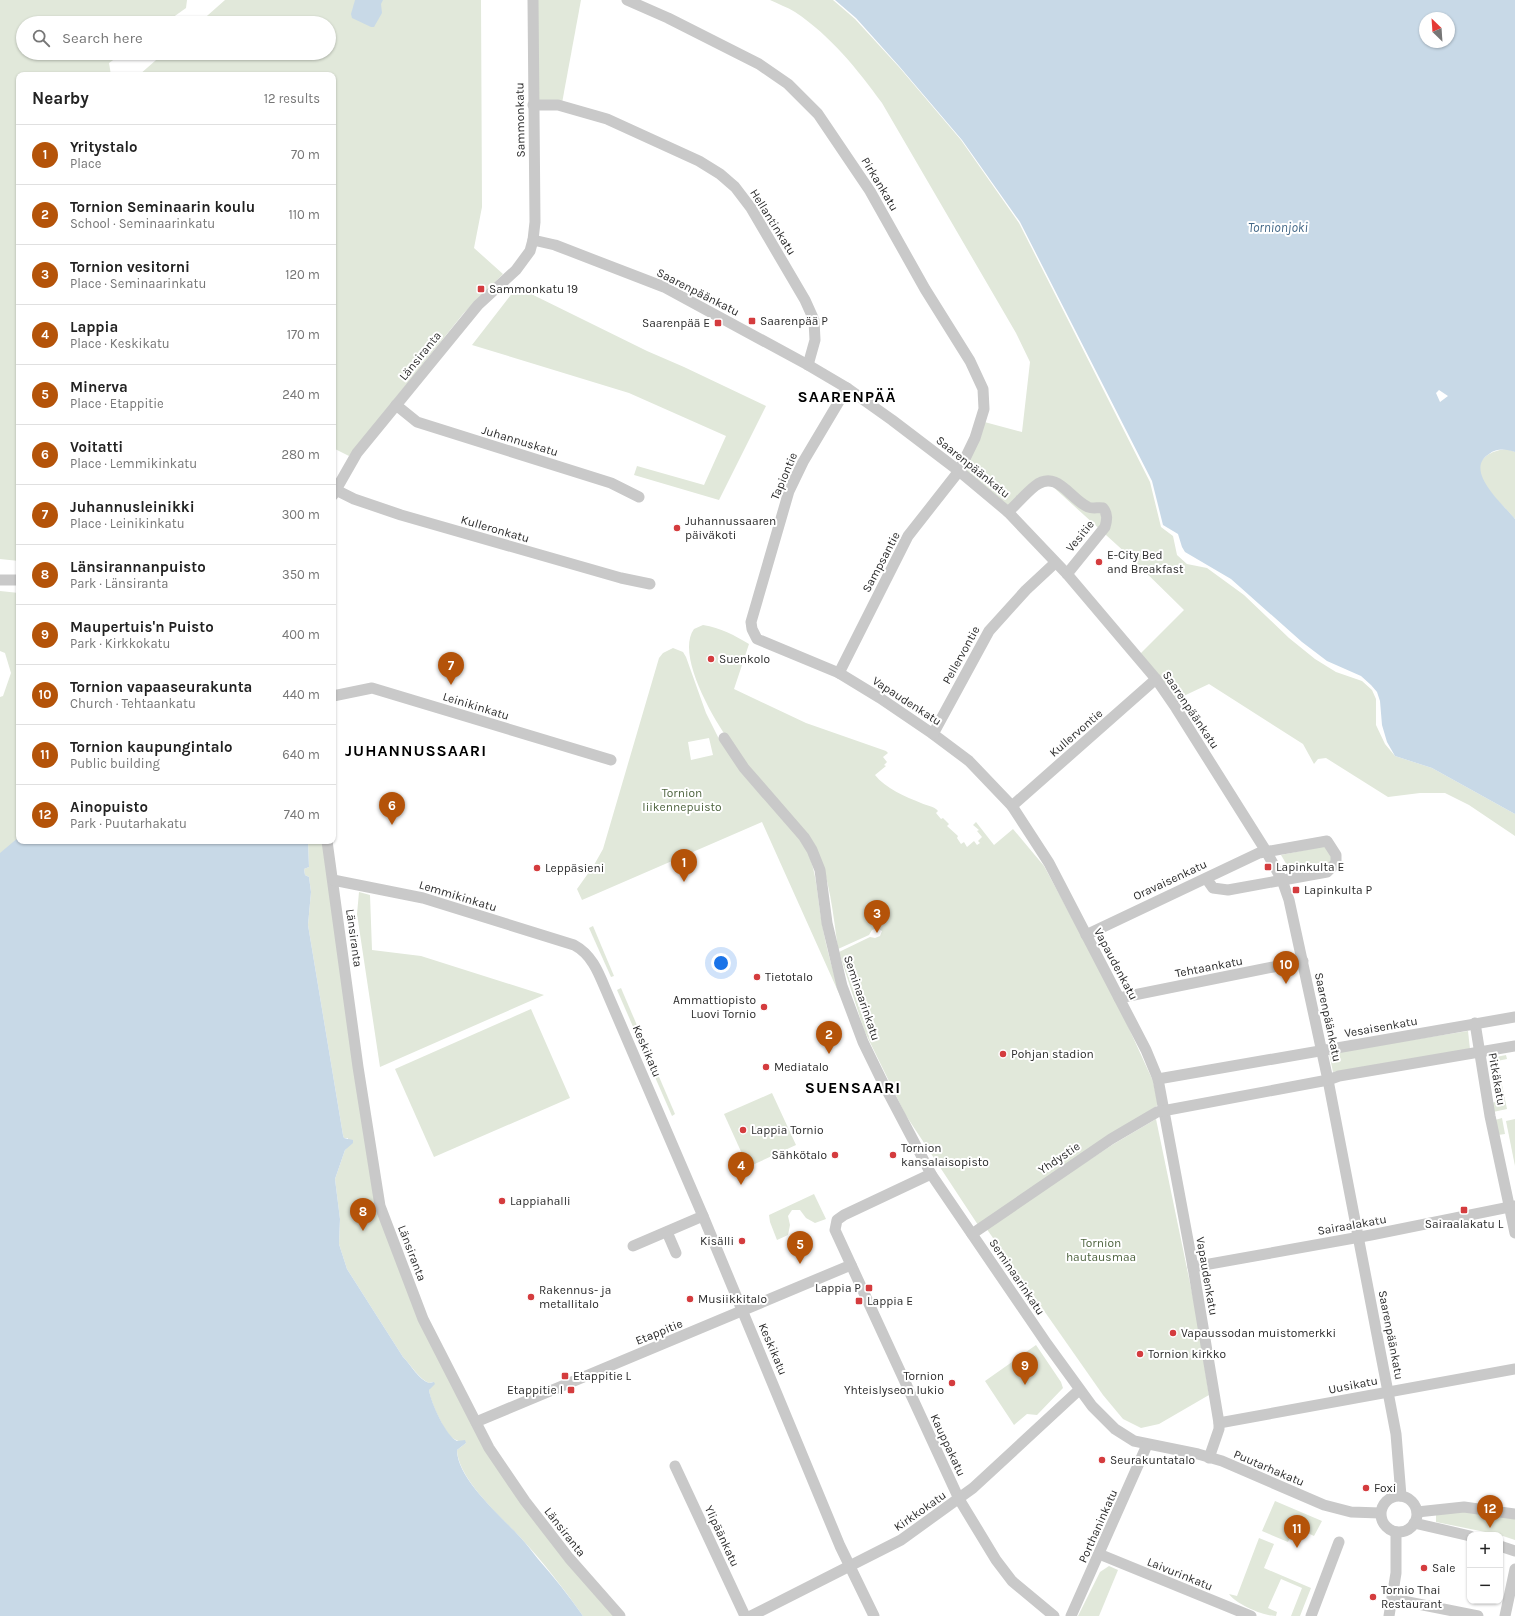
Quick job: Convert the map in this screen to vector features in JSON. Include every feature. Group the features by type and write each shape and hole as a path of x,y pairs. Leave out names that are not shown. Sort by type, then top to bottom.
{"street":[{"name":"Sammonkatu","path":"533,0 535,222 533,240"},
{"name":"Pirkankatu","path":"627,0 668,18 759,64 788,84 818,114 840,144 870,191 925,289 970,361 983,389 984,409 975,438 959,471"},
{"name":"Hellantinkatu","path":"533,105 558,105 607,119 700,161 720,174 735,187 751,208 805,300 814,320 815,340 808,365"},
{"name":"Saarenpäänkatu","path":"533,240 555,245 664,288 808,365 847,388 959,471 1008,512 1067,574 1156,680 1176,708 1266,851 1282,880 1289,900 1328,1080 1359,1237 1396,1434 1401,1496"},
{"name":"Länsiranta","path":"336,489 357,453 478,305 516,270 530,251 533,240"},
{"name":"Tapiontie","path":"752,629 751,622 789,491 803,462 847,388"},
{"name":"Juhannuskatu","path":"396,405 417,422 611,483 639,497"},
{"name":"Sampsantie","path":"838,673 908,536 959,471"},
{"name":"Vesitie","path":"1008,512 1036,486 1051,481 1059,484 1087,506 1103,508 1107,514 1105,527 1067,574"},
{"name":"Kulleronkatu","path":"336,493 401,515 620,578 650,584"},
{"name":"Pellervontie","path":"933,734 989,631 1026,590 1055,563"},
{"path":"0,580 16,580"},
{"name":"Vapaudenkatu","path":"752,629 758,639 838,673 933,734 969,761 1012,806 1049,863 1146,1050 1158,1079 1193,1267 1219,1423 1219,1429 1209,1458"},
{"name":"Kullervontie","path":"1012,806 1156,680"},
{"name":"Leinikinkatu","path":"336,695 372,688 611,760"},
{"name":"Seminaarinkatu","path":"724,738 744,768 804,837 812,850 820,870 827,924 833,955 852,1017 883,1083 931,1174 1079,1390 1115,1430 1134,1441 1147,1445"},
{"name":"Oravaisenkatu","path":"1086,935 1266,851 1276,851 1327,841 1332,846 1336,855 1336,863 1330,870 1327,872 1282,880"},
{"name":"Länsiranta","path":"328,844 359,1074 380,1206 423,1319 489,1448 525,1501 569,1558 620,1616"},
{"path":"1206,878 1213,888 1222,891 1282,880"},
{"name":"Lemmikinkatu","path":"333,880 423,898 574,945"},
{"name":"Keskikatu","path":"574,945 584,950 599,974 703,1216 850,1566 874,1616"},
{"name":"Tehtaankatu","path":"1119,998 1303,961"},
{"name":"Vesaisenkatu","path":"1158,1079 1515,1017"},
{"name":"Pitkäkatu","path":"1474,1023 1513,1207 1515,1233"},
{"path":"1163,1110 1328,1080 1339,1076 1515,1046"},
{"name":"Yhdystie","path":"972,1234 1111,1139 1163,1110"},
{"name":"Kauppakatu","path":"931,1174 836,1220 835,1230 960,1499 996,1560 1012,1581 1054,1616"},
{"name":"Sairaalakatu","path":"1193,1267 1513,1207"},
{"path":"634,1246 703,1216"},
{"path":"667,1232 676,1253"},
{"name":"Etappitie","path":"476,1422 851,1265"},
{"name":"Uusikatu","path":"1219,1423 1515,1368"},
{"name":"Kirkkokatu","path":"751,1616 901,1540 960,1499 1079,1390"},
{"name":"Puutarhakatu","path":"1147,1445 1190,1452 1222,1462 1324,1505 1351,1512 1380,1513"},
{"name":"Porthaninkatu","path":"1071,1616 1147,1445"},
{"name":"Ylipäänkatu","path":"675,1466 745,1616"},
{"path":"1395,1496 1401,1496 1412,1501 1417,1512 1414,1523 1405,1531 1396,1532 1384,1524 1380,1513 1385,1502 1395,1496"},
{"path":"1417,1512 1464,1507 1515,1514"},
{"path":"1414,1523 1467,1535"},
{"path":"1389,1616 1393,1599 1396,1573 1396,1532"},
{"path":"1311,1616 1339,1542"},
{"path":"1503,1547 1515,1550"},
{"name":"Laivurinkatu","path":"1099,1554 1251,1616"},
{"path":"1505,1616 1515,1569"},
{"path":"1393,1599 1478,1616"}],"green space":[{"path":"0,0 187,0 186,8 175,16 16,16 16,60 113,60 109,63 110,72 16,72 16,561 0,559"},
{"path":"225,0 481,0 482,207 474,248 503,274 463,314 349,456 336,450 336,72 142,72 156,60 336,60 336,16 207,16"},
{"path":"535,0 581,0 562,103 536,102"},
{"path":"770,0 833,0 855,19 899,67 961,140 1019,223 1150,482 1161,527 1173,536 1177,555 1187,564 1207,568 1244,595 1289,638 1315,659 1336,672 1362,681 1372,690 1376,699 1376,725 1385,744 1395,756 1432,768 1515,814 1515,836 1469,805 1445,793 1420,793 1388,797 1326,758 1318,759 1314,764 1303,744 1209,684 1171,702 1134,660 1184,610 1128,555 1051,485 1038,489 1008,517 956,469 977,420 1022,432 1030,362 1016,333 882,103 832,42 795,12"},
{"path":"517,287 647,351 766,406 719,500 634,475 637,466 704,485 726,436 629,393 472,345"},
{"path":"1507,449 1515,452 1515,519 1484,484 1479,471 1485,457 1495,451"},
{"path":"0,591 16,593 16,844 18,844 0,884 0,697 3,696 11,673 5,653 0,651"},
{"path":"703,625 727,632 749,644 734,689 806,723 886,751 888,753 883,757 887,762 884,765 886,766 875,775 879,780 896,792 936,809 938,811 936,813 941,819 943,818 949,824 947,826 958,836 957,838 961,844 964,842 967,847 974,841 977,845 980,843 978,841 982,837 977,831 979,830 973,825 976,822 994,845 1013,829 1044,866 1115,998 1153,1081 1158,1105 978,1225 905,1114 864,1030 839,952 870,937 875,938 880,936 882,931 877,928 872,930 869,935 838,949 828,883 815,845 742,758 716,721 707,705 693,671 689,641 694,629"},
{"name":"Tornion liikennepuisto","path":"673,648 683,652 706,713 719,739 802,840 814,871 822,923 830,961 841,998 762,822 582,900 577,889 603,849 659,658 663,653","holes":["709,738 713,755 691,760 688,742"]},
{"path":"308,844 323,844 378,1206 486,1449 616,1616 583,1616 537,1556 472,1485 459,1461 457,1450 466,1443 458,1441 450,1436 442,1424 430,1395 429,1390 433,1382 429,1383 422,1379 403,1357 347,1269 339,1244 340,1219 335,1179 345,1150 348,1146 348,1138 344,1138 343,1135 308,925 311,892 309,877 305,875 304,869 309,867"},
{"path":"1325,846 1331,851 1332,860 1328,866 1291,872 1281,855"},
{"path":"359,892 370,895 372,950 421,956 544,995 380,1067 357,914"},
{"path":"593,926 614,976 611,977 589,928"},
{"path":"621,988 675,1114 672,1116 617,990"},
{"path":"531,1009 570,1098 434,1157 395,1069"},
{"path":"1468,1031 1470,1049 1333,1072 1329,1053"},
{"path":"1506,1055 1507,1059 1497,1061 1507,1109 1493,1112 1491,1103 1500,1101 1491,1058"},
{"path":"772,1093 796,1145 748,1167 724,1114"},
{"path":"1502,1118 1505,1134 1498,1135 1495,1120"},
{"name":"Tornion hautausmaa","path":"1156,1119 1196,1312 1209,1395 1159,1424 1141,1428 1123,1419 1103,1395 986,1228 1112,1145"},
{"path":"1515,1119 1515,1166 1506,1121"},
{"path":"814,1194 826,1219 815,1223 806,1218 800,1210 792,1210 788,1216 790,1225 788,1235 777,1240 769,1215"},
{"path":"1036,1345 1061,1382 1063,1388 1037,1415 1027,1414 1014,1425 985,1381"},
{"path":"1275,1501 1322,1521 1314,1536 1295,1527 1288,1542 1262,1531"},
{"path":"1463,1511 1515,1518 1515,1540 1503,1536 1503,1532 1485,1532 1436,1522 1436,1514"},
{"path":"1259,1538 1274,1544 1264,1568 1311,1588 1300,1616 1291,1616 1302,1588 1281,1579 1268,1608 1277,1612 1276,1616 1250,1609 1237,1602 1229,1594 1237,1596"},
{"path":"1109,1566 1118,1570 1099,1616 1078,1616 1100,1572"}],"water":[{"path":"355,0 383,0 381,4 382,13 374,27 352,18 351,14"},
{"name":"Tornionjoki","path":"835,0 1515,0 1515,452 1502,450 1492,452 1482,461 1480,469 1488,487 1515,519 1515,814 1432,768 1395,756 1387,742 1382,725 1380,701 1377,692 1371,685 1361,676 1327,661 1302,642 1231,579 1185,552 1178,534 1163,525 1152,481 1020,222 962,140 856,18","holes":["1439,390 1448,396 1440,402 1436,393"]},
{"path":"16,840 16,844 308,844 309,867 304,869 305,875 309,877 311,892 308,925 343,1135 344,1138 353,1140 353,1143 345,1150 335,1179 340,1219 339,1244 347,1269 403,1357 422,1379 429,1383 434,1382 435,1384 429,1390 430,1396 444,1426 448,1433 457,1441 465,1440 466,1443 457,1450 459,1461 464,1473 472,1485 525,1542 583,1616 0,1616 0,853"}],"place":[{"name":"Sammonkatu 19","path":"481,289"},
{"name":"Saarenpää P","path":"752,321"},
{"name":"Saarenpää E","path":"718,323"},
{"name":"Juhannussaaren päiväkoti","path":"677,528"},
{"name":"E-City Bed and Breakfast","path":"1099,562"},
{"name":"Suenkolo","path":"711,659"},
{"name":"Juhannusleinikki","path":"451,685"},
{"name":"Voitatti","path":"392,825"},
{"name":"Lapinkulta E","path":"1268,867"},
{"name":"Leppäsieni","path":"537,868"},
{"name":"Yritystalo","path":"684,882"},
{"name":"Lapinkulta P","path":"1296,890"},
{"name":"Tornion vesitorni","path":"877,933"},
{"name":"Tietotalo","path":"757,977"},
{"name":"Tornion vapaaseurakunta","path":"1286,984"},
{"name":"Ammattiopisto Luovi Tornio","path":"764,1007"},
{"name":"Tornion Seminaarin koulu","path":"829,1054"},
{"name":"Pohjan stadion","path":"1003,1054"},
{"name":"Mediatalo","path":"766,1067"},
{"name":"Lappia Tornio","path":"743,1130"},
{"name":"Sähkötalo","path":"835,1155"},
{"name":"Tornion kansalaisopisto","path":"893,1155"},
{"name":"Lappia","path":"741,1185"},
{"name":"Lappiahalli","path":"502,1201"},
{"name":"Sairaalakatu L","path":"1464,1210"},
{"name":"Länsirannanpuisto","path":"363,1231"},
{"name":"Kisälli","path":"742,1241"},
{"name":"Minerva","path":"800,1264"},
{"name":"Lappia P","path":"869,1288"},
{"name":"Rakennus- ja metallitalo","path":"531,1297"},
{"name":"Musiikkitalo","path":"690,1299"},
{"name":"Lappia E","path":"859,1301"},
{"name":"Vapaussodan muistomerkki","path":"1173,1333"},
{"name":"Tornion kirkko","path":"1140,1354"},
{"name":"Etappitie L","path":"565,1376"},
{"name":"Tornion Yhteislyseon lukio","path":"952,1383"},
{"name":"Maupertuis'n Puisto","path":"1025,1385"},
{"name":"Etappitie I","path":"571,1390"},
{"name":"Seurakuntatalo","path":"1102,1460"},
{"name":"Foxi","path":"1366,1488"},
{"name":"Ainopuisto","path":"1490,1528"},
{"name":"Tornion kaupungintalo","path":"1297,1548"},
{"name":"Sale","path":"1424,1568"},
{"name":"Tornio Thai Restaurant","path":"1373,1597"}],"district":[{"name":"SAARENPÄÄ","path":"847,396"},
{"name":"JUHANNUSSAARI","path":"416,750"},
{"name":"SUENSAARI","path":"853,1087"}]}
